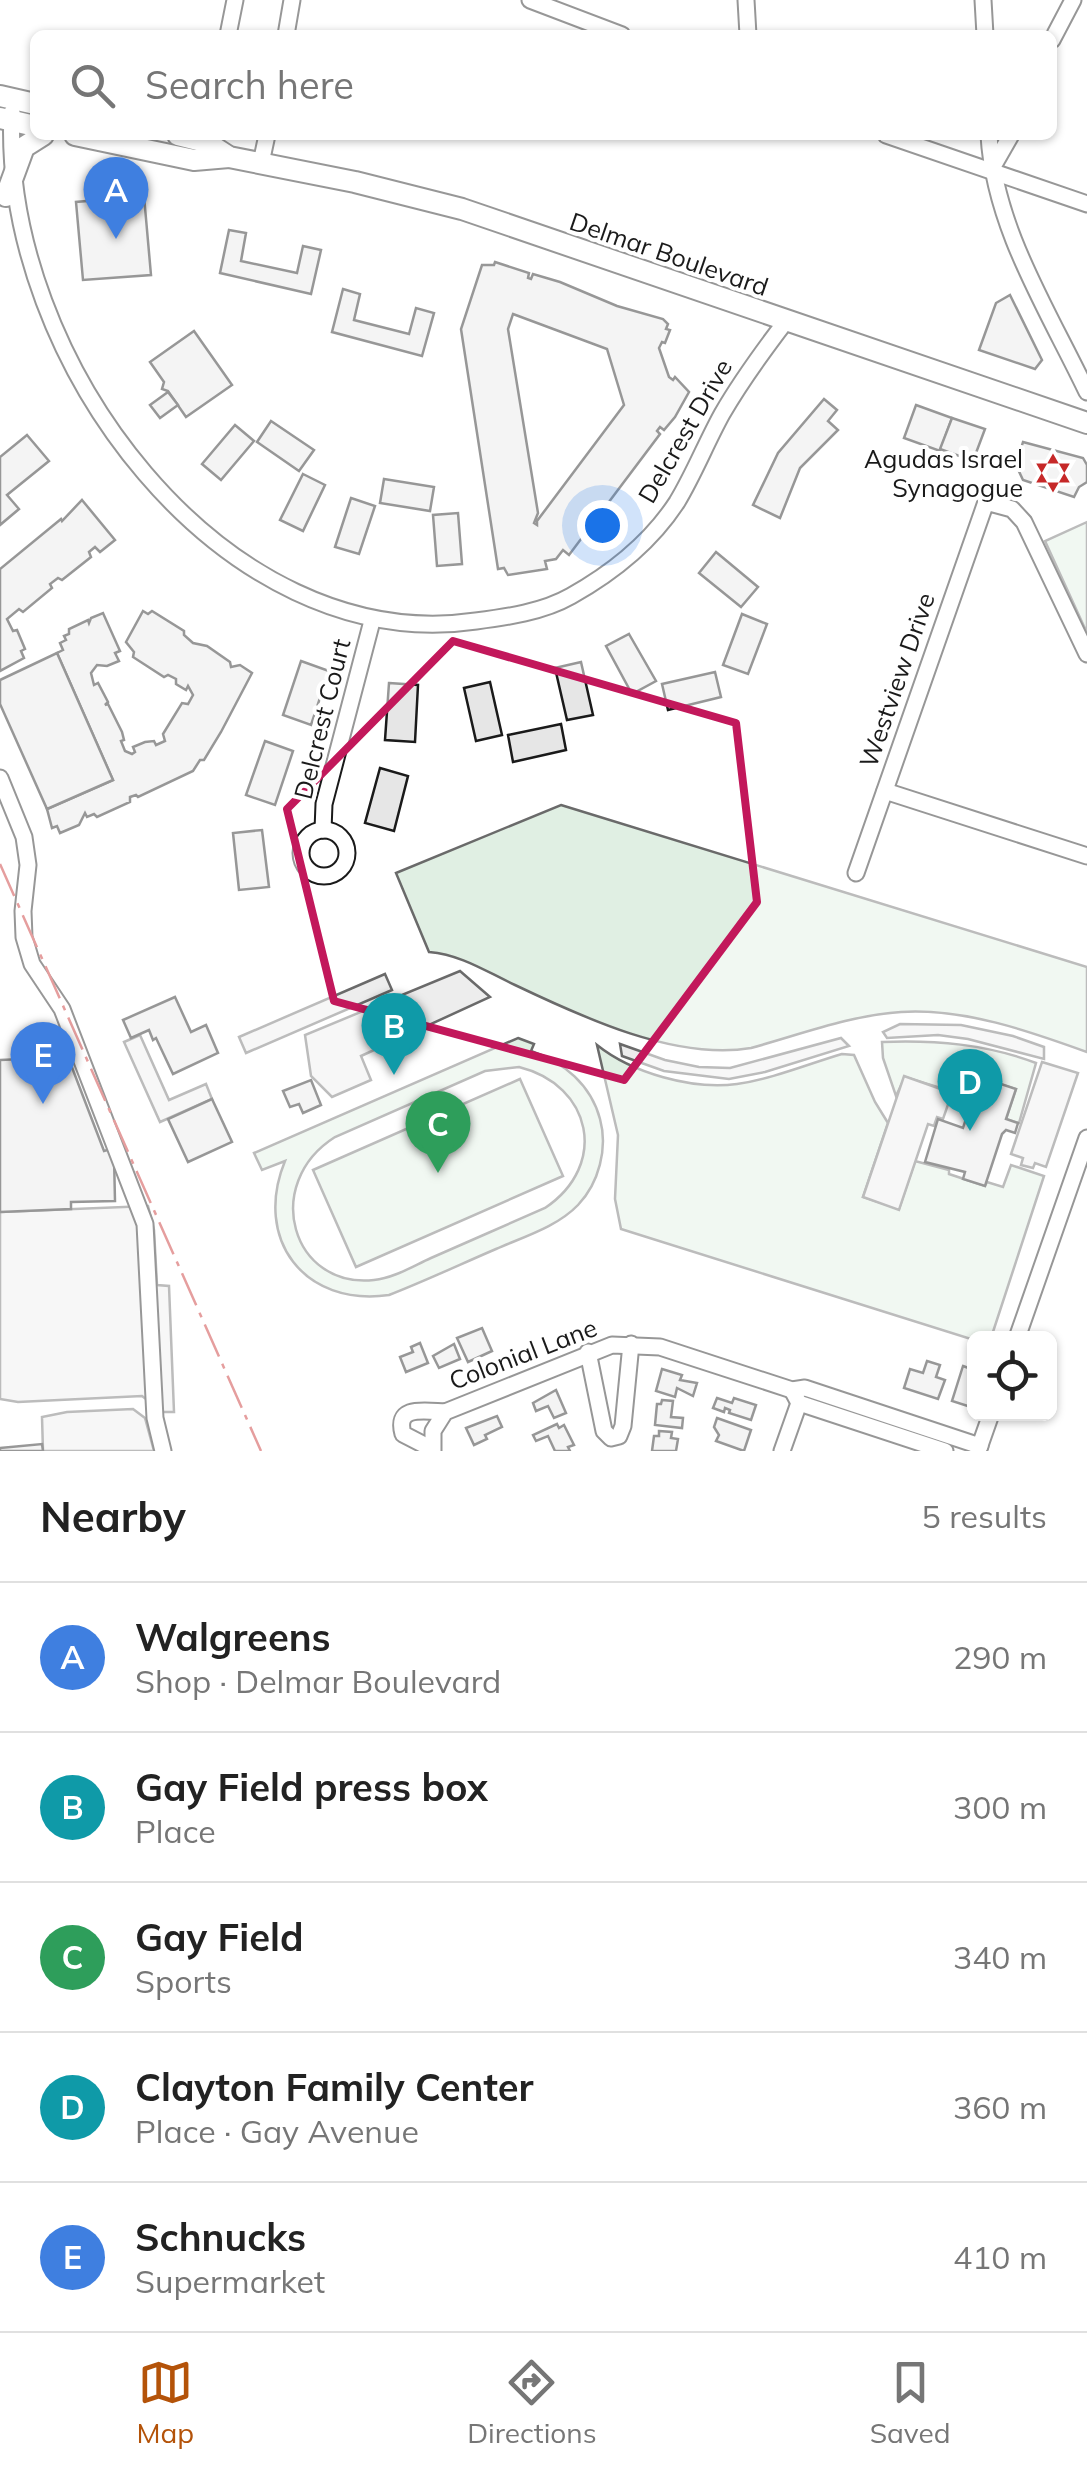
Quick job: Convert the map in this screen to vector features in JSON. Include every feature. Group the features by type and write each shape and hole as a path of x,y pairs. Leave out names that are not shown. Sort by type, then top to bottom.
{"main road":[{"path":"6,196 24,147 35,140"},
{"name":"Delmar Boulevard","path":"99,140 194,160 229,156 462,209 1087,423"},
{"name":"Delmar Boulevard","path":"209,140 229,156"}],"street":[{"path":"229,30 235,0"},
{"path":"287,30 292,0"},
{"path":"530,0 609,30"},
{"path":"746,0 748,30"},
{"path":"984,0 984,30"},
{"path":"1057,31 1074,0"},
{"path":"12,107 6,196 14,260"},
{"path":"261,163 266,140"},
{"path":"901,140 1087,204"},
{"path":"989,140 991,170 1005,219 1087,392"},
{"path":"991,170 1008,140"},
{"name":"Delcrest Drive","path":"118,464 166,514 228,560 292,594 372,621 450,625 516,614 566,599 610,573 644,542 676,502 746,374 786,320"},
{"path":"58,370 88,421"},
{"name":"Westview Drive","path":"856,874 986,502 1012,510 1024,522 1087,654"},
{"name":"Delcrest Court","path":"323,830 324,804 372,621"},
{"path":"0,778 24,838 28,866 24,937 32,964 62,1009 145,1224 155,1418 162,1451"},
{"path":"885,790 1087,856"},
{"path":"1020,1331 1083,1167 1087,1138"},
{"path":"588,1352 604,1432 611,1438 619,1436 623,1426 631,1344"},
{"name":"Colonial Lane","path":"445,1412 434,1431 433,1450 403,1434 402,1416 411,1410 445,1412 588,1352 631,1344 660,1347 796,1397 805,1388 832,1406 945,1451"},
{"path":"782,1451 796,1397"},
{"name":"Colonial Lane","path":"832,1406 979,1448"},
{"path":"979,1448 989,1421"}],"highlighted area":[{"path":"453,641 736,723 757,902 624,1080 334,1001 287,809"}],"green space":[{"path":"1087,522 1087,633 1045,541"},
{"path":"561,805 1087,967 1087,1052 972,1017 925,1012 863,1017 751,1048 692,1048 599,1022 463,960 429,952 396,873"},
{"path":"518,1038 534,1044 531,1051 565,1068 583,1085 596,1107 603,1142 600,1165 591,1186 570,1213 539,1231 389,1295 359,1296 332,1290 310,1278 293,1262 281,1241 276,1217 277,1190 285,1161 262,1170 254,1153","holes":["519,1067 544,1076 576,1108 583,1128 584,1149 578,1170 565,1190 545,1208 381,1279 346,1278 323,1268 306,1251 296,1230 293,1205 298,1180 312,1157 335,1137 485,1071"]},
{"path":"882,1042 960,1045 1036,1063 1019,1123 1006,1119 1016,1089 981,1078 973,1098 905,1077 896,1096 883,1058"},
{"path":"597,1045 627,1064 663,1077 720,1085 763,1079 842,1054 854,1055 888,1123 863,1197 899,1209 915,1161 985,1186 987,1182 1003,1187 1011,1165 1044,1176 993,1331 967,1331 967,1338 621,1229 615,1199 618,1135"},
{"path":"520,1079 563,1176 356,1267 313,1170"}],"shaded area":[{"path":"460,971 490,997 361,1056 371,1080 332,1097 311,1076 305,1035"},
{"path":"385,974 392,990 246,1053 239,1037"},
{"path":"900,1024 961,1025 1013,1036 1044,1047 1044,1059 968,1039 938,1035 887,1038 883,1032"},
{"path":"140,1035 169,1100 206,1084 212,1099 160,1122 124,1042"},
{"path":"841,1038 849,1046 729,1079 664,1071 622,1056 620,1044 665,1060 730,1068"},
{"path":"1042,1062 1078,1073 1046,1167 1035,1163 1033,1168 1021,1165 1023,1158 1011,1154"},
{"path":"904,1076 952,1093 943,1119 937,1117 934,1126 928,1124 899,1210 863,1197"},
{"path":"148,1206 154,1230 157,1285 169,1286 174,1412 163,1412 142,1396 18,1402 0,1399 0,1212"},
{"path":"133,1409 145,1418 154,1451 43,1451 42,1417"}],"building":[{"path":"144,196 151,275 83,280 76,202"},
{"path":"229,230 246,233 241,261 297,273 303,246 321,250 311,294 220,273"},
{"path":"495,262 529,273 531,279 533,274 560,282 617,306 663,319 670,330 659,348 669,377 675,377 689,392 675,417 664,430 660,427 660,434 569,555 563,550 556,559 545,561 547,569 508,575 504,568 498,569 461,329 482,265","holes":["513,314 607,349 624,405 537,525 508,329"]},
{"path":"343,289 360,294 354,320 409,334 416,308 434,313 422,356 332,332"},
{"path":"1010,295 1042,360 1035,369 979,350 996,303"},
{"path":"194,331 232,385 186,417 168,391 162,389 164,382 150,362"},
{"path":"168,392 178,405 160,418 150,405"},
{"path":"824,399 837,410 828,421 838,430 800,468 780,518 753,505 778,453"},
{"path":"916,405 952,418 940,451 904,438"},
{"path":"952,418 985,429 973,461 940,449"},
{"path":"271,421 314,450 299,471 257,442"},
{"path":"235,425 254,441 221,480 202,464"},
{"path":"27,435 49,461 7,495 19,509 0,525 0,457"},
{"name":"Agudas Israel Synagogue","path":"1023,442 1083,458 1087,482 1074,497 1023,480 1016,465"},
{"path":"303,474 325,485 303,531 280,520"},
{"path":"384,479 434,487 430,511 380,503"},
{"path":"351,498 375,506 359,554 335,547"},
{"path":"82,500 115,540 100,552 95,547 89,552 91,557 62,580 58,578 50,584 52,588 23,612 19,609 7,619 13,631 17,630 25,649 21,651 24,658 0,671 0,569 62,521"},
{"path":"458,513 462,564 437,566 433,515"},
{"path":"716,552 758,587 741,607 699,573"},
{"path":"143,611 152,611 184,631 193,643 207,646 230,662 231,667 240,665 252,673 221,732 193,771 138,797 130,797 130,802 97,817 87,817 85,813 79,825 60,833 57,826 52,828 47,809 113,780 57,653 63,650 60,643 66,640 69,629 88,620 89,623 103,613 120,651 115,653 119,661 97,665 91,673 122,732 125,751 132,754 133,747 145,742 154,741 156,745 165,741 163,734 182,703 188,704 193,695 188,686 186,690 176,684 176,679 164,677 133,657 134,652 126,642"},
{"path":"742,614 767,624 748,674 723,665"},
{"path":"629,634 656,681 632,694 606,646"},
{"path":"57,653 113,780 47,809 0,704 0,680"},
{"path":"301,661 329,671 311,725 283,715"},
{"path":"581,662 593,715 567,720 555,668"},
{"path":"715,672 721,697 668,710 662,684"},
{"path":"490,682 502,735 476,741 464,688"},
{"path":"389,683 418,685 415,742 385,740"},
{"path":"561,724 566,750 513,762 508,735"},
{"path":"265,741 293,751 275,805 246,795"},
{"path":"380,768 408,776 394,831 365,823"},
{"path":"262,830 269,887 239,890 233,833"},
{"path":"175,997 191,1032 206,1025 218,1053 173,1074 149,1030 131,1038 123,1020"},
{"path":"68,1057 104,1151 111,1149 114,1157 115,1201 71,1202 71,1209 0,1212 0,1060"},
{"path":"980,1077 1016,1089 1006,1119 1018,1123 1015,1133 1006,1130 1002,1134 985,1186 963,1179 965,1172 925,1162 938,1119 963,1128"},
{"path":"311,1080 321,1105 303,1113 299,1104 290,1107 283,1091"},
{"path":"212,1099 232,1142 188,1162 168,1119"},
{"path":"482,1328 492,1351 468,1362 457,1338"},
{"path":"420,1343 428,1363 406,1372 400,1357 413,1352 411,1347"},
{"path":"454,1344 460,1359 439,1368 433,1356"},
{"path":"927,1361 940,1365 936,1377 945,1380 938,1399 904,1388 910,1369 923,1373"},
{"path":"963,1366 967,1367 967,1406 952,1401"},
{"path":"662,1369 682,1375 680,1380 697,1383 693,1396 677,1388 675,1397 656,1391"},
{"path":"556,1390 566,1413 554,1418 548,1406 536,1411 533,1403"},
{"path":"717,1398 732,1403 734,1398 756,1405 751,1420 725,1408 724,1412 713,1408"},
{"path":"662,1400 673,1401 671,1417 683,1418 682,1428 655,1425 657,1404"},
{"path":"497,1416 502,1427 474,1445 466,1428"},
{"path":"717,1418 751,1430 744,1451 716,1441"},
{"path":"557,1424 559,1428 564,1425 574,1445 568,1447 570,1451 555,1451 548,1436 536,1441 533,1435"},
{"path":"659,1431 672,1432 671,1438 678,1439 676,1451 652,1451 654,1436 659,1436"},
{"path":"42,1444 43,1451 0,1451 0,1448"}],"power":[{"path":"0,864 261,1451"}],"place":[{"name":"Walgreens","path":"116,239"},
{"name":"Agudas Israel Synagogue","path":"1053,473"},
{"name":"Gay Field press box","path":"394,1075"},
{"name":"Schnucks","path":"43,1104"},
{"name":"Clayton Family Center","path":"970,1131"},
{"name":"Gay Field","path":"438,1173"}]}
